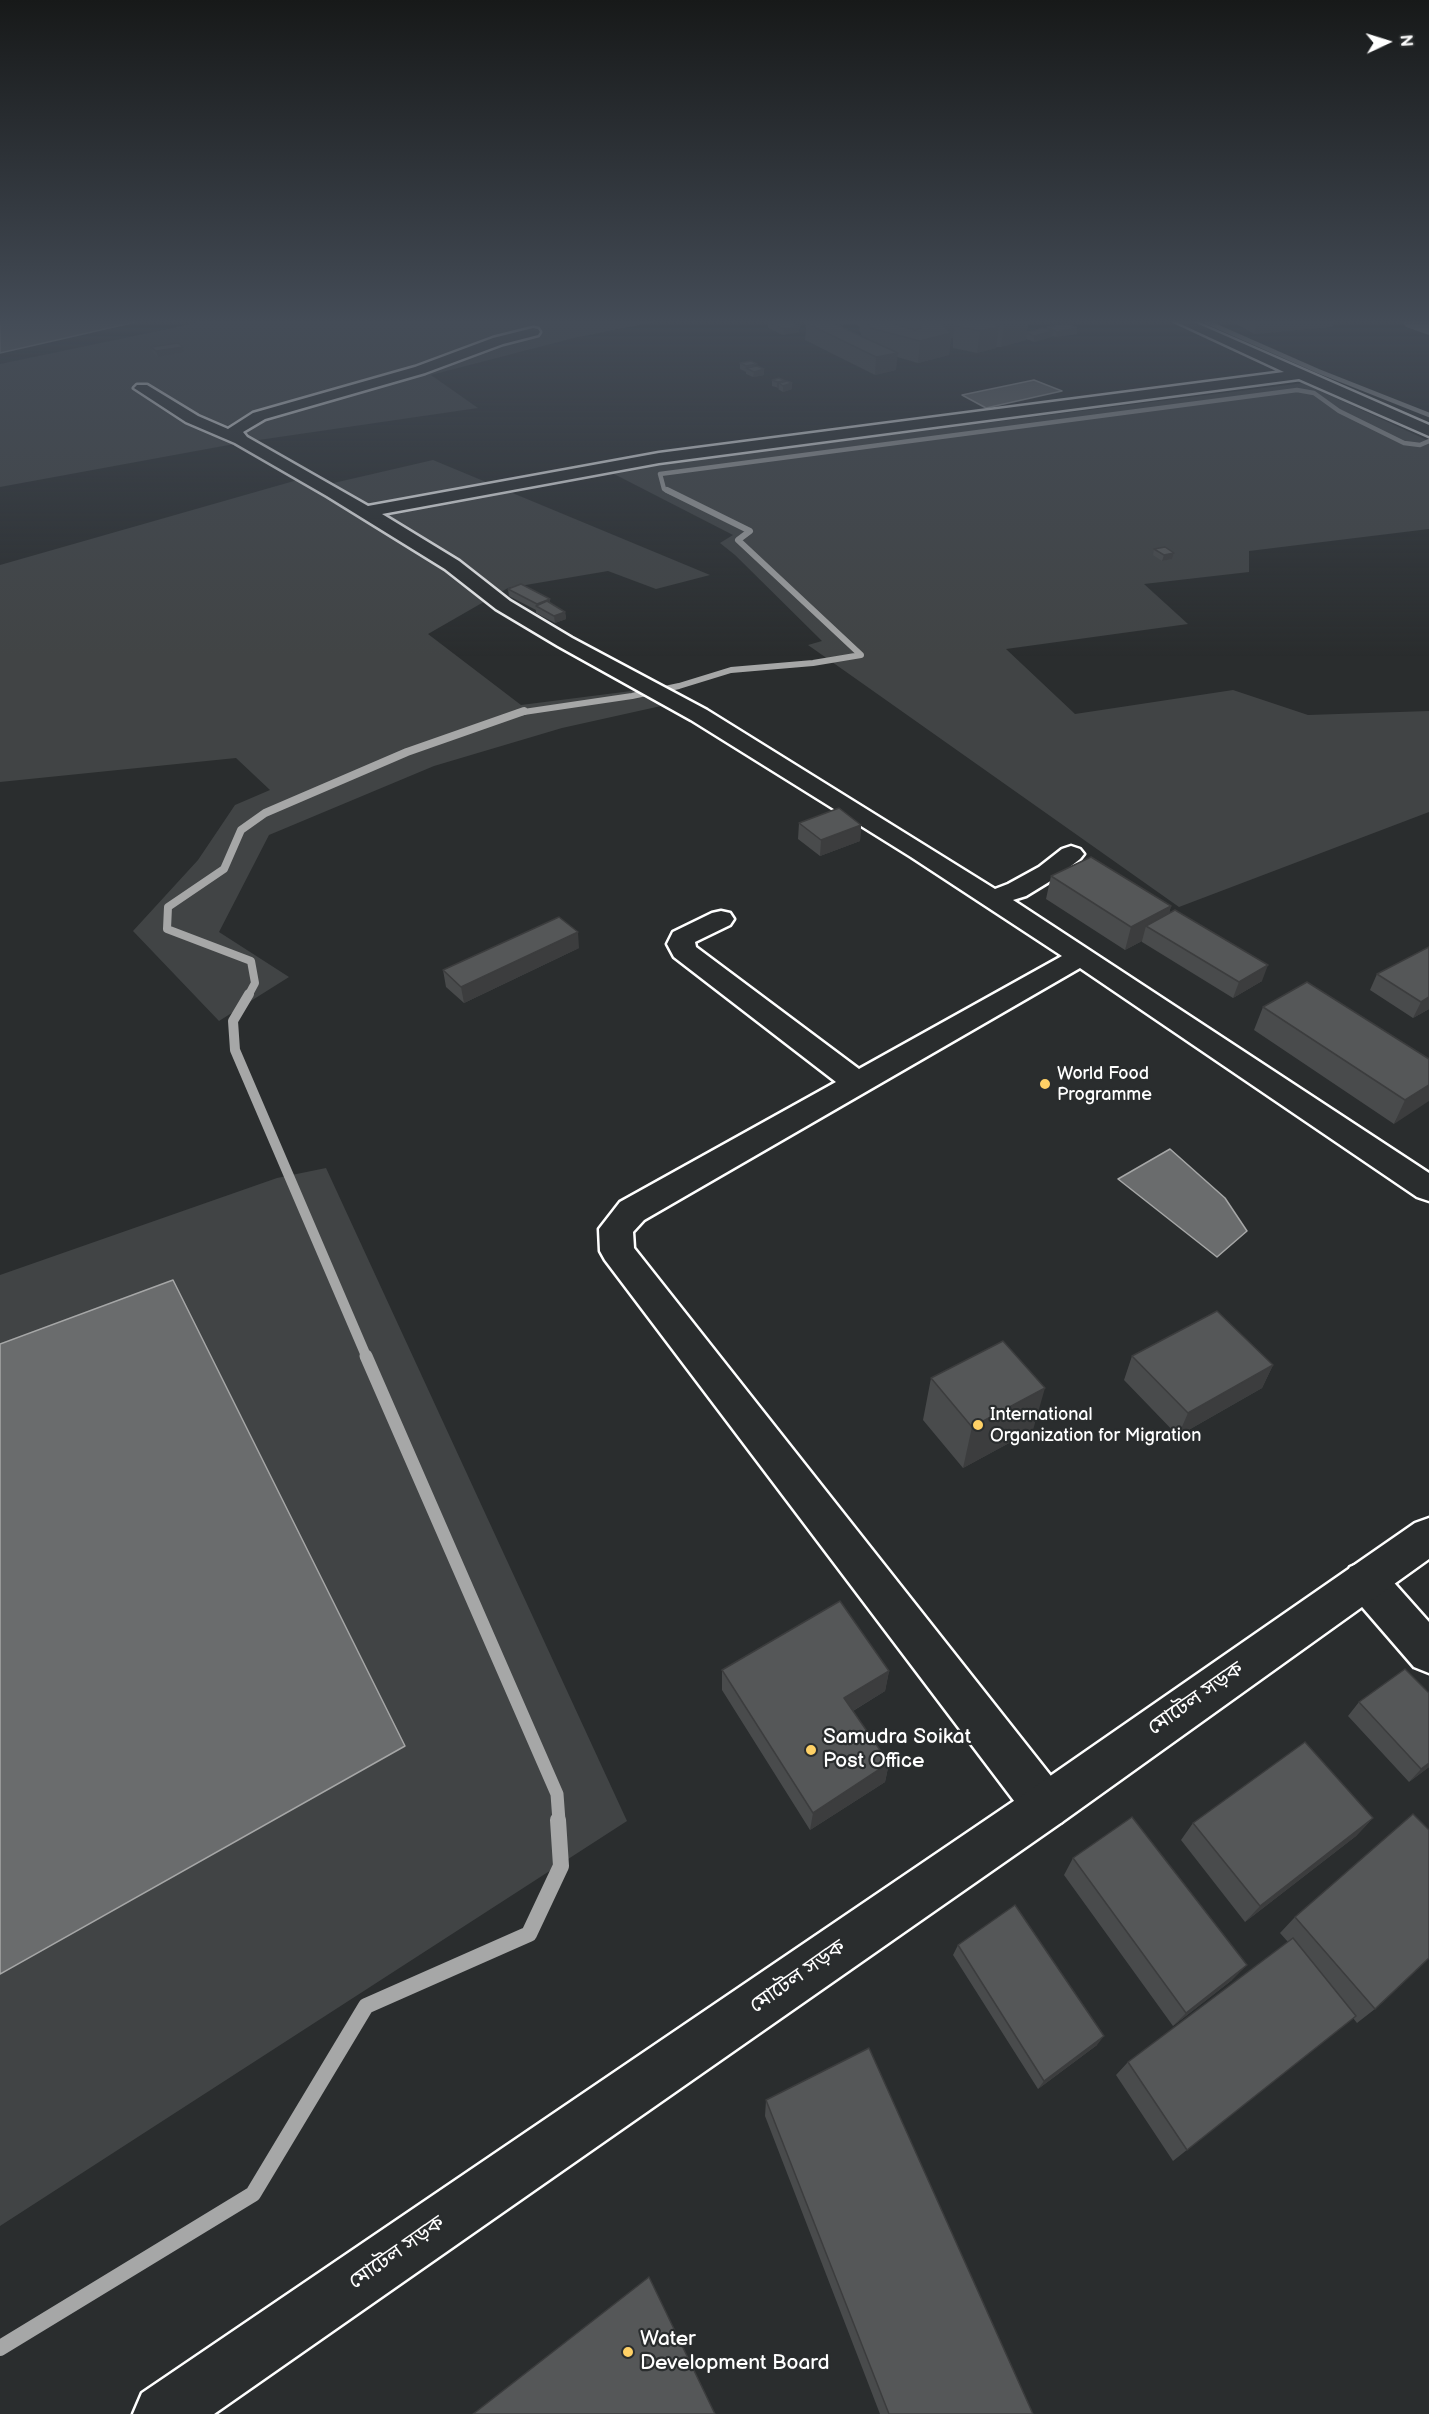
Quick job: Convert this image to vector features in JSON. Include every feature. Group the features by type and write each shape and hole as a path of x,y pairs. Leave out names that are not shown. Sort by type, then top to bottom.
{"main road":[{"path":"222,432 242,440 365,512 452,565 503,605 565,642 699,715 993,898 1429,1189"},
{"path":"235,432 242,440"},
{"path":"365,512 659,458 861,432"},
{"path":"993,898 1017,890 1048,872 1071,854"},
{"path":"722,919 683,938 681,944 684,951 857,1083"},
{"path":"1046,1806 616,1251 616,1229 632,1210 1081,956"},
{"name":"মোটেল সড়ক","path":"164,2414 1046,1806 1429,1536"},
{"path":"1365,1580 1429,1653"}],"shaded area":[{"path":"0,432 316,432 245,442 0,487"},
{"path":"917,432 1409,432 1429,441 1429,529 1249,551 1249,572 1144,584 1188,624 1006,649 1075,714 1233,690 1308,715 1429,711 1429,812 1179,907 808,645 822,641 720,543 733,535 614,474 676,462"},
{"path":"433,460 710,575 656,589 608,571 508,588 428,634 521,705 647,689 670,704 562,728 434,766 269,835 219,932 289,977 219,1021 133,931 198,860 235,805 270,790 236,758 0,782 0,565 308,477 325,485"},
{"path":"1170,1149 1225,1198 1247,1231 1217,1257 1118,1179"},
{"path":"326,1168 627,1821 0,2226 0,1974 405,1746 173,1281 0,1344 0,1275 277,1178"},
{"path":"173,1280 405,1746 0,1974 0,1344"}],"building":[{"path":"1165,547 1174,553 1164,555 1154,549"},
{"path":"521,584 550,599 537,604 508,589"},
{"path":"547,601 565,612 554,616 536,606"},
{"path":"839,808 861,825 821,840 799,823"},
{"path":"1091,857 1171,906 1131,927 1051,876"},
{"path":"1175,910 1268,965 1239,982 1146,926"},
{"path":"559,917 578,932 461,987 443,970"},
{"path":"1429,947 1429,997 1421,1002 1377,974"},
{"path":"1307,982 1429,1059 1429,1085 1405,1100 1263,1007"},
{"path":"1217,1311 1273,1365 1188,1413 1132,1356"},
{"path":"1003,1341 1045,1388 972,1427 931,1378"},
{"name":"Samudra Soikat Post Office","path":"840,1601 889,1671 844,1698 889,1763 813,1813 722,1670"},
{"path":"1405,1669 1429,1693 1429,1763 1421,1769 1359,1702"},
{"path":"1305,1742 1373,1818 1260,1906 1193,1823"},
{"path":"1413,1814 1429,1830 1429,1958 1375,2009 1295,1917"},
{"path":"1132,1817 1247,1965 1186,2013 1073,1858"},
{"path":"1015,1905 1104,2036 1044,2081 958,1945"},
{"path":"1293,1938 1356,2016 1187,2150 1128,2062"},
{"path":"869,2048 1033,2414 889,2414 766,2100"},
{"name":"Water Development Board","path":"649,2277 715,2414 473,2414"}],"waterway":[{"path":"670,492 664,489 660,474 981,432"},
{"path":"1381,432 1404,443 1420,445 1429,441"},
{"path":"519,713 632,696 679,686 731,670 813,663 861,655 738,540 750,531 667,490"},
{"path":"519,713 524,711"},
{"path":"248,996 255,983 251,961 167,929 168,907 224,869 241,830 265,813 407,752 519,713"},
{"path":"249,994 233,1021 235,1050 367,1358"},
{"path":"366,1356 557,1794 559,1821"},
{"path":"0,2348 253,2194 366,2006 529,1934 561,1866 558,1820"}],"place":[{"name":"World Food Programme","path":"1045,1084"},
{"name":"International Organization for Migration","path":"978,1425"},
{"name":"Samudra Soikat Post Office","path":"811,1750"},
{"name":"Water Development Board","path":"628,2352"}]}
